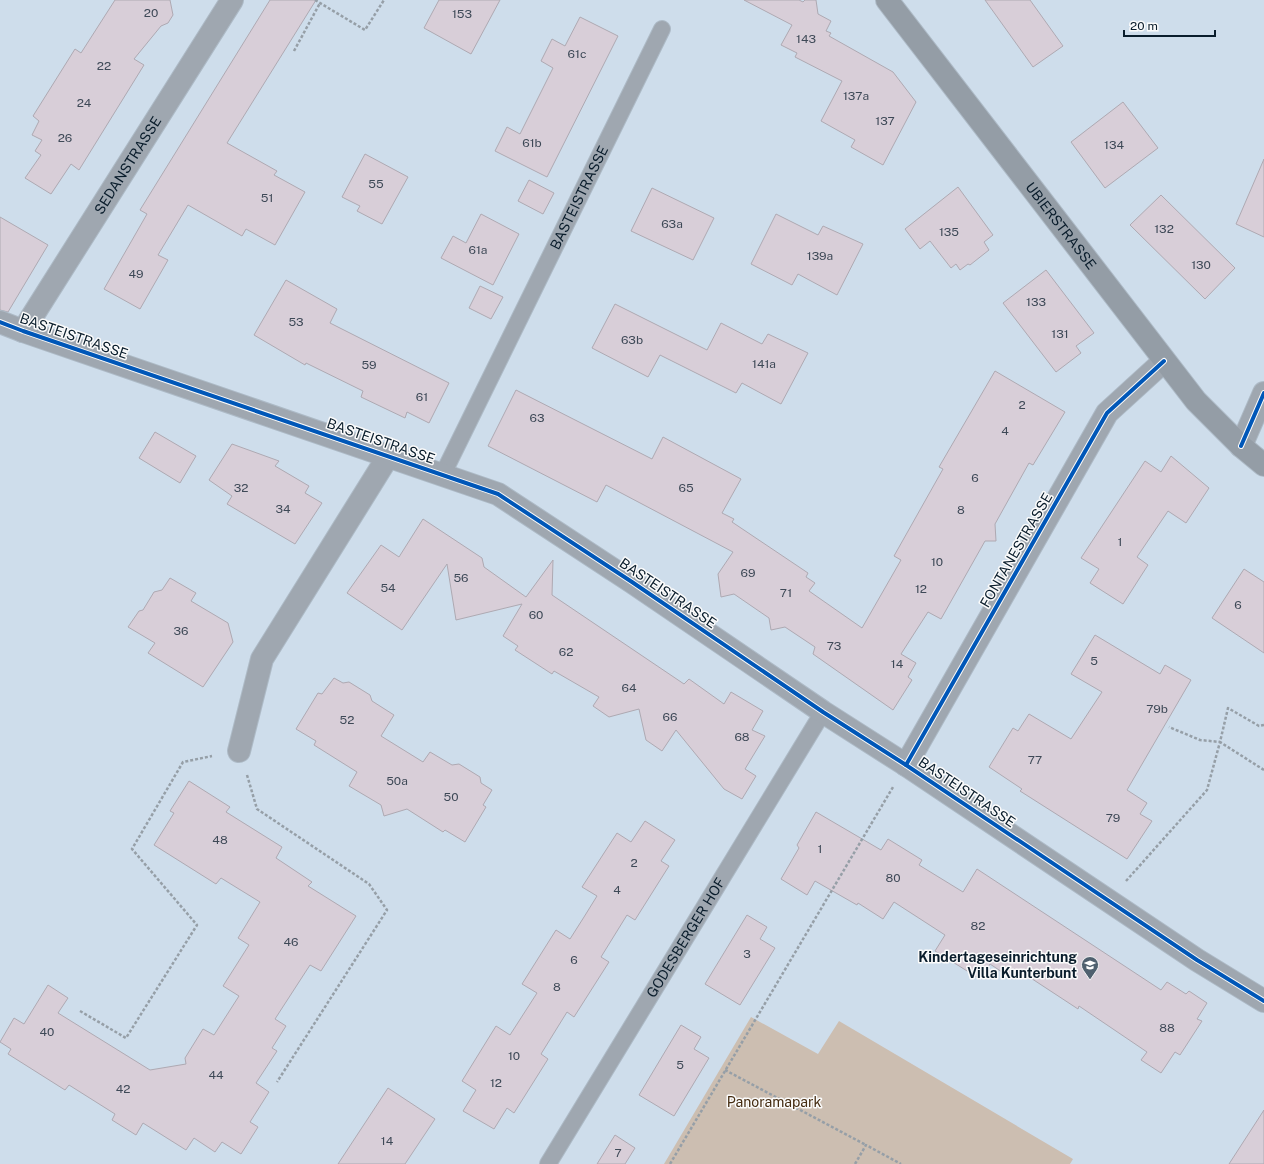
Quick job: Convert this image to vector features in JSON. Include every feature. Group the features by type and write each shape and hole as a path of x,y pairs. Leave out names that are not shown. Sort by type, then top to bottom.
{"main road":[{"name":"UBIERSTRASSE","path":"887,0 1196,401 1240,446 1264,465"}],"street":[{"name":"SEDANSTRASSE","path":"23,331 232,0"},
{"name":"BASTEISTRASSE","path":"0,322 498,494 639,586 824,712 1198,960 1264,1001"},
{"name":"FONTANESTRASSE","path":"906,765 1107,413 1164,361"},
{"path":"1240,446 1264,392"},
{"name":"BASTEISTRASSE","path":"239,751 262,659 389,456"}],"lane":[{"name":"BASTEISTRASSE","path":"443,474 662,30"},
{"name":"GODESBERGER HOF","path":"548,1164 824,712"}],"path":[{"path":"315,0 365,30 384,0"},
{"path":"294,51 320,3"},
{"path":"1111,902 1141,863 1207,790 1228,708 1258,726 1264,725"},
{"path":"1168,727 1200,740 1220,742 1264,770"},
{"path":"80,1010 126,1038 197,925 132,849 183,762 239,751 257,809 369,884 387,910 277,1082"},
{"path":"670,1164 906,765"},
{"path":"725,1070 901,1164"},
{"path":"855,1164 866,1145"}],"green space":[{"name":"Panoramapark","path":"751,1017 818,1054 839,1021 1073,1159 1070,1164 664,1164"}],"building":[{"path":"115,0 170,0 173,15 168,23 161,26 134,59 144,65 79,170 71,164 51,194 25,178 41,155 35,151 42,140 32,135 39,121 33,116 75,49 81,53"},
{"path":"270,0 316,0 227,143 277,171 274,175 305,192 275,245 246,229 242,236 188,205 158,255 168,260 140,309 104,289 147,214 140,210"},
{"path":"439,0 500,0 471,54 424,28"},
{"path":"744,0 799,0 803,2 805,0 816,0 818,14 831,21 826,31 831,33 829,36 893,72 916,102 883,165 851,147 855,140 821,121 842,81 795,57 797,53 781,45 792,25"},
{"path":"985,0 1030,0 1063,46 1033,67"},
{"path":"580,17 618,36 547,177 495,151 507,127 520,134 553,68 541,61 552,39 565,46"},
{"path":"1123,102 1158,148 1105,188 1071,142"},
{"path":"365,154 408,177 382,224 357,211 360,206 342,197"},
{"path":"1264,159 1264,237 1236,224"},
{"path":"529,180 554,193 543,214 518,201"},
{"path":"958,187 993,235 984,242 989,250 970,265 968,264 960,270 956,264 951,268 930,241 920,249 905,229"},
{"path":"652,188 714,218 693,260 631,231"},
{"path":"1161,195 1235,268 1205,299 1130,225"},
{"path":"481,214 519,234 493,285 441,258 453,236 466,243"},
{"path":"776,214 818,235 823,226 863,244 837,295 798,274 792,285 751,264"},
{"path":"0,217 48,245 8,312 0,310"},
{"path":"1046,270 1094,333 1076,346 1081,353 1056,372 1003,303"},
{"path":"286,280 337,309 330,323 449,383 429,423 407,412 405,418 361,397 363,391 306,363 305,365 254,335"},
{"path":"480,286 503,297 491,319 469,308"},
{"path":"615,304 707,350 721,323 762,344 768,334 808,353 781,404 742,383 736,393 660,355 648,377 592,348"},
{"path":"995,371 1065,412 1033,465 1029,463 995,524 996,541 985,541 941,619 928,612 901,654 916,663 908,677 912,680 893,710 813,654 815,647 785,627 771,630 769,618 734,594 721,597 718,574 733,552 606,485 597,502 488,446 516,390 652,459 663,437 741,479 722,513 734,519 732,522 808,573 806,577 815,583 809,591 862,628 901,560 894,556 943,469 939,467"},
{"path":"155,432 196,456 180,483 139,458"},
{"path":"232,444 279,461 275,466 309,486 305,493 322,503 295,544 227,504 232,496 209,480"},
{"path":"1171,456 1209,488 1186,523 1168,511 1137,557 1148,565 1123,604 1090,583 1099,569 1081,558 1145,461 1161,472"},
{"path":"423,519 482,558 484,567 526,597 553,560 552,595 684,684 689,679 724,704 731,692 763,711 752,730 765,736 745,769 756,776 742,799 724,789 676,730 662,751 646,740 639,709 609,717 593,706 599,697 554,671 552,674 515,650 518,646 503,636 522,604 456,620 447,564 402,630 347,593 381,545 399,557"},
{"path":"1244,569 1264,582 1264,653 1212,618"},
{"path":"170,578 196,593 191,601 228,623 233,642 203,687 148,653 155,643 128,627 139,611 143,610 154,592 162,590"},
{"path":"1095,635 1160,674 1165,665 1191,680 1127,790 1147,803 1140,814 1152,821 1127,859 1020,791 1022,789 989,767 1013,728 1018,731 1029,714 1071,739 1102,692 1071,674"},
{"path":"334,678 343,683 349,682 370,695 372,701 394,715 381,736 423,762 430,752 452,765 459,764 480,777 481,783 492,790 483,805 486,807 465,842 445,830 443,832 407,809 384,816 381,805 349,786 357,772 314,745 316,741 296,729 318,693 322,694"},
{"path":"189,781 230,807 226,812 282,847 276,858 312,882 308,886 356,916 321,971 310,965 275,1019 286,1026 272,1048 277,1051 256,1083 269,1092 250,1122 258,1127 241,1154 222,1142 215,1152 194,1138 186,1150 143,1123 136,1135 112,1120 115,1114 69,1085 65,1090 8,1054 11,1049 0,1042 14,1018 24,1024 48,985 68,998 58,1013 150,1070 186,1064 185,1058 203,1029 214,1035 239,996 223,986 249,945 238,938 260,902 221,878 216,884 154,845 174,813 170,811"},
{"path":"816,812 881,850 888,839 922,860 919,865 963,892 977,869 1161,990 1167,982 1186,994 1189,991 1207,1003 1197,1019 1202,1021 1180,1055 1175,1052 1161,1073 1141,1060 1147,1052 1079,1006 1078,1009 1017,969 1011,978 990,964 980,979 935,951 945,935 894,902 883,919 858,903 857,905 815,881 807,895 781,879 799,848 797,845"},
{"path":"645,821 675,840 661,861 669,866 635,920 627,915 601,957 609,962 574,1017 567,1012 541,1054 548,1059 514,1113 507,1108 494,1129 463,1111 476,1090 462,1081 496,1026 510,1035 537,993 522,984 556,930 570,939 584,917 597,896 582,887 617,833 631,842"},
{"path":"747,915 767,927 760,939 775,948 740,1005 705,984"},
{"path":"681,1025 701,1037 694,1049 709,1058 674,1116 639,1095"},
{"path":"388,1088 435,1119 405,1164 338,1164"},
{"path":"1264,1110 1264,1164 1229,1164"},
{"path":"615,1135 635,1148 625,1164 597,1164"}],"cycle path":[{"path":"0,322 498,494 1197,960 1264,1001"},
{"path":"906,765 1107,413 1164,361"},
{"path":"1241,446 1264,393"}],"place":[{"name":"Kindertageseinrichtung Villa Kunterbunt","path":"1090,980"}]}
